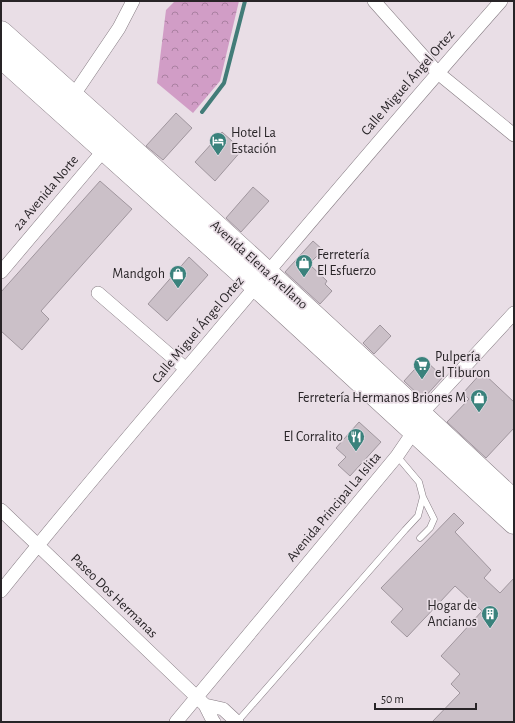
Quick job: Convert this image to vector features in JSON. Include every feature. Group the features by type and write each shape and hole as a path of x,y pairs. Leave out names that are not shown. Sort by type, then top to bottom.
{"highway":[{"name":"Avenida Elena Arellano","path":"1,32 26,67 262,279 418,423 514,501"},
{"name":"Avenida Elena Arellano","path":"1,57 26,67 73,96 110,142"},
{"name":"Avenida Elena Arellano","path":"418,423 514,523"}],"street":[{"path":"73,96 119,28 133,1"},
{"path":"374,1 438,73 514,135"},
{"name":"Calle Miguel Ángel Ortez","path":"1,591 262,279 501,1"},
{"name":"2a Avenida Norte","path":"1,272 110,142"},
{"path":"98,293 186,369"},
{"name":"Avenida Principal La Islita","path":"176,722 202,701 397,456 418,423 514,313"},
{"name":"Paseo Dos Hermanas","path":"1,510 202,701 214,722"},
{"name":"Paseo Dos Hermanas","path":"202,701 223,709 237,722"}],"lane":[{"path":"397,456 419,482 423,497 434,519 430,528 420,538"},
{"path":"237,722 418,516 423,497"}],"green space":[{"path":"175,1 239,1 220,81 193,113 157,83 166,10"}],"building":[{"path":"176,113 192,128 163,160 146,146"},
{"name":"Hotel La Estación","path":"222,132 242,150 215,181 195,162"},
{"path":"100,181 132,209 41,311 49,319 22,350 1,331 1,292"},
{"path":"253,187 269,201 241,232 226,218"},
{"name":"Ferretería El Esfuerzo","path":"313,241 323,250 309,264 327,281 325,284 332,291 320,304 285,272"},
{"name":"Mandgoh","path":"189,257 208,275 167,321 148,304"},
{"path":"380,325 391,336 374,354 363,343"},
{"name":"Pulpería el Tiburon","path":"424,359 443,377 423,399 404,381"},
{"name":"Ferretería Hermanos Briones M","path":"482,372 514,402 514,428 486,458 447,422 469,399 463,393"},
{"name":"El Corralito","path":"359,422 381,442 350,476 338,465 346,457 336,448"},
{"name":"Hogar de Ancianos","path":"454,513 464,523 455,532 491,570 484,578 500,593 514,578 514,722 432,722 460,693 451,684 460,674 441,656 482,611 455,586 407,637 391,622 403,609 381,588"}],"waterway":[{"path":"202,112 224,83 245,1"}],"place":[{"name":"Hotel La Estación","path":"218,156"},
{"name":"Ferretería El Esfuerzo","path":"304,278"},
{"name":"Mandgoh","path":"178,289"},
{"name":"Pulpería el Tiburon","path":"422,380"},
{"name":"Ferretería Hermanos Briones M","path":"479,413"},
{"name":"El Corralito","path":"356,452"},
{"name":"Hogar de Ancianos","path":"490,629"}]}
